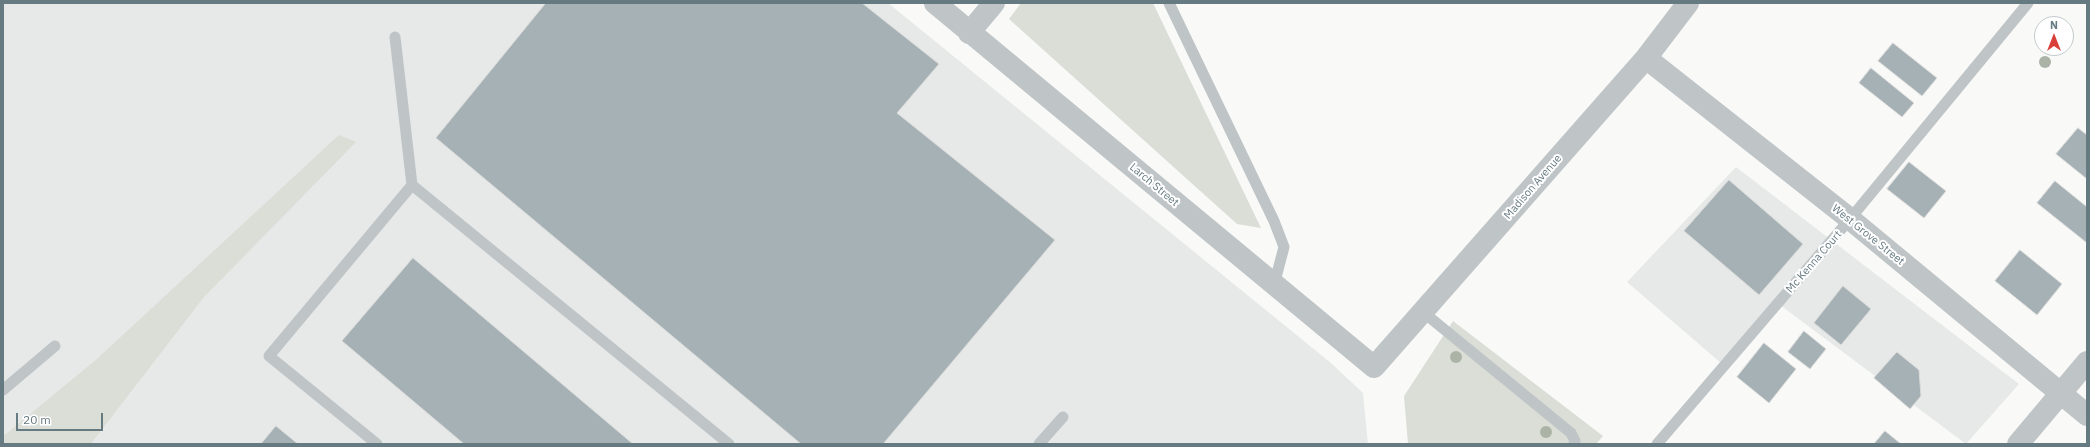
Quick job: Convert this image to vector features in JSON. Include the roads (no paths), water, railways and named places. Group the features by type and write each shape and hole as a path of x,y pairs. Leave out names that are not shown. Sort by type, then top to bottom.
{"street":[{"name":"Larch Street","path":"935,3 969,33 1374,367"},
{"path":"969,33 994,3"},
{"name":"Madison Avenue","path":"1374,367 1646,58 1688,3"},
{"name":"West Grove Street","path":"1646,58 1850,219 2087,415"},
{"path":"2018,444 2087,362"}],"lane":[{"path":"1169,3 1274,221 1284,248 1274,285"},
{"name":"Mc Kenna Court","path":"1657,444 1850,219 2028,3"},
{"path":"395,37 412,184 729,444"},
{"path":"377,444 270,356 412,184"},
{"path":"1423,312 1570,432 1575,441 1574,444"},
{"path":"3,390 55,346"},
{"path":"1039,444 1063,416"}]}
